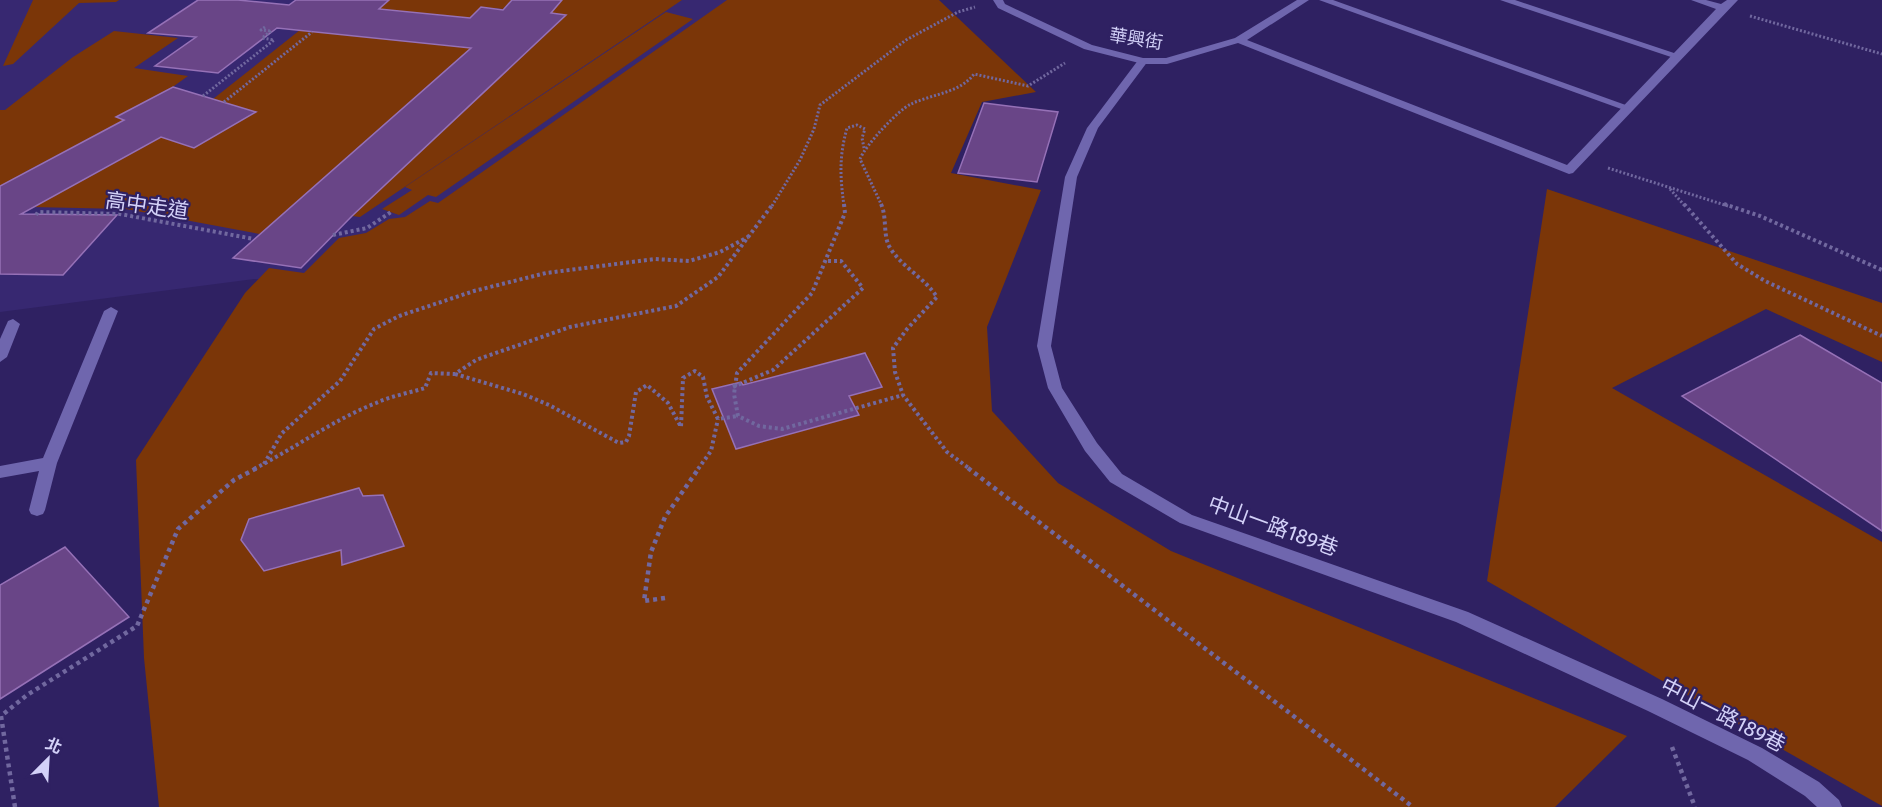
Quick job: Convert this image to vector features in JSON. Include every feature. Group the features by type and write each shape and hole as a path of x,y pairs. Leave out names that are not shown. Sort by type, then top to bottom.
{"street":[{"name":"華興街","path":"1000,3 1088,47 1143,61 1167,61 1239,40 1304,0"},
{"path":"1324,0 1628,108"},
{"path":"1505,0 1678,56"},
{"path":"1696,0 1723,8"},
{"path":"1239,40 1569,170 1733,0"},
{"name":"中山一路189巷","path":"1143,61 1093,128 1071,177 1044,346 1055,388 1091,447 1116,478 1186,519 1462,617 1655,705 1755,754 1812,789 1832,807"},
{"path":"37,510 49,463 111,310"},
{"path":"0,357 14,324"},
{"path":"0,472 49,463"}],"path":[{"path":"454,374 477,360 570,327 676,306 718,277 751,236 783,191 800,160 814,129 820,105 906,40 968,8 1000,3"},
{"path":"1723,8 1882,54"},
{"path":"203,96 274,40 262,38 271,31 261,30 265,27"},
{"path":"224,102 312,32"},
{"path":"1088,47 1028,86 974,74 967,84 909,105 864,148 860,159 883,208 888,244 905,266 930,286 937,297 907,329 893,348 895,372 903,395 947,452 1413,807"},
{"path":"738,417 732,387 737,373 813,293 827,261 845,213 840,177 840,153 847,128 857,125 865,129 862,138 864,148"},
{"path":"1580,159 1760,216 1882,270"},
{"path":"1670,189 1737,264 1765,280 1882,336"},
{"name":"高中走道","path":"36,215 38,212 120,214 254,239"},
{"path":"333,235 367,228 391,212"},
{"path":"264,465 282,434 340,381 374,329 399,316 474,291 546,273 655,259 689,261 720,252 751,236"},
{"path":"732,387 773,370 863,288 841,261 827,261"},
{"path":"15,807 1,717 27,695 137,626 178,529 234,480 264,465 332,424 377,402 425,388 431,373 454,374 523,394 549,405 619,443 626,442 629,436 636,392 647,385 661,393 675,412 681,428 683,378 695,371 704,377 707,397 718,419 711,451 665,517 651,552 644,602 665,598"},
{"path":"718,419 738,417 759,426 782,429 903,395"},
{"path":"1655,705 1695,807"}],"shaded area":[{"path":"0,0 742,0 354,284 254,279 0,312"},
{"path":"33,0 119,0 79,3 13,64 3,66"},
{"path":"389,0 512,0 503,9 481,7 470,18 379,9"},
{"path":"562,0 682,0 360,217 352,216 565,15 551,13"},
{"path":"727,0 939,0 1036,92 982,102 951,173 1041,190 987,327 992,411 1058,483 1171,551 1627,736 1555,807 159,807 144,658 136,460 245,293 269,268 304,273 339,238 366,233 389,219 405,217 430,201 438,203"},
{"path":"666,12 693,19 436,197 428,195 399,215 382,209 412,190 405,187"},
{"path":"300,30 471,48 260,234 126,209 31,207 69,174 84,180 161,137 194,148 255,112 213,99"},
{"path":"114,31 178,38 134,68 188,76 116,117 137,124 88,150 75,146 25,172 0,196 0,110 5,110 73,57"},
{"path":"1547,189 1882,303 1882,362 1766,309 1612,388 1882,542 1882,806 1487,581"}],"building":[{"path":"198,0 238,0 289,5 296,0 389,0 379,9 470,18 481,7 503,10 512,0 562,0 551,13 566,15 352,216 301,268 233,258 471,48 277,28 218,73 155,66 196,37 148,33"},
{"path":"173,87 256,112 194,148 161,137 21,214 117,215 63,275 0,274 0,186 124,120 116,117"},
{"path":"984,103 1058,112 1037,182 958,173"},
{"path":"1800,335 1882,383 1882,531 1682,396"},
{"path":"865,353 882,387 849,396 859,415 736,449 712,389 741,382 743,385"},
{"path":"359,488 363,496 383,495 404,546 342,565 341,550 264,571 241,540 249,519"},
{"path":"65,547 129,617 0,699 0,585"}]}
